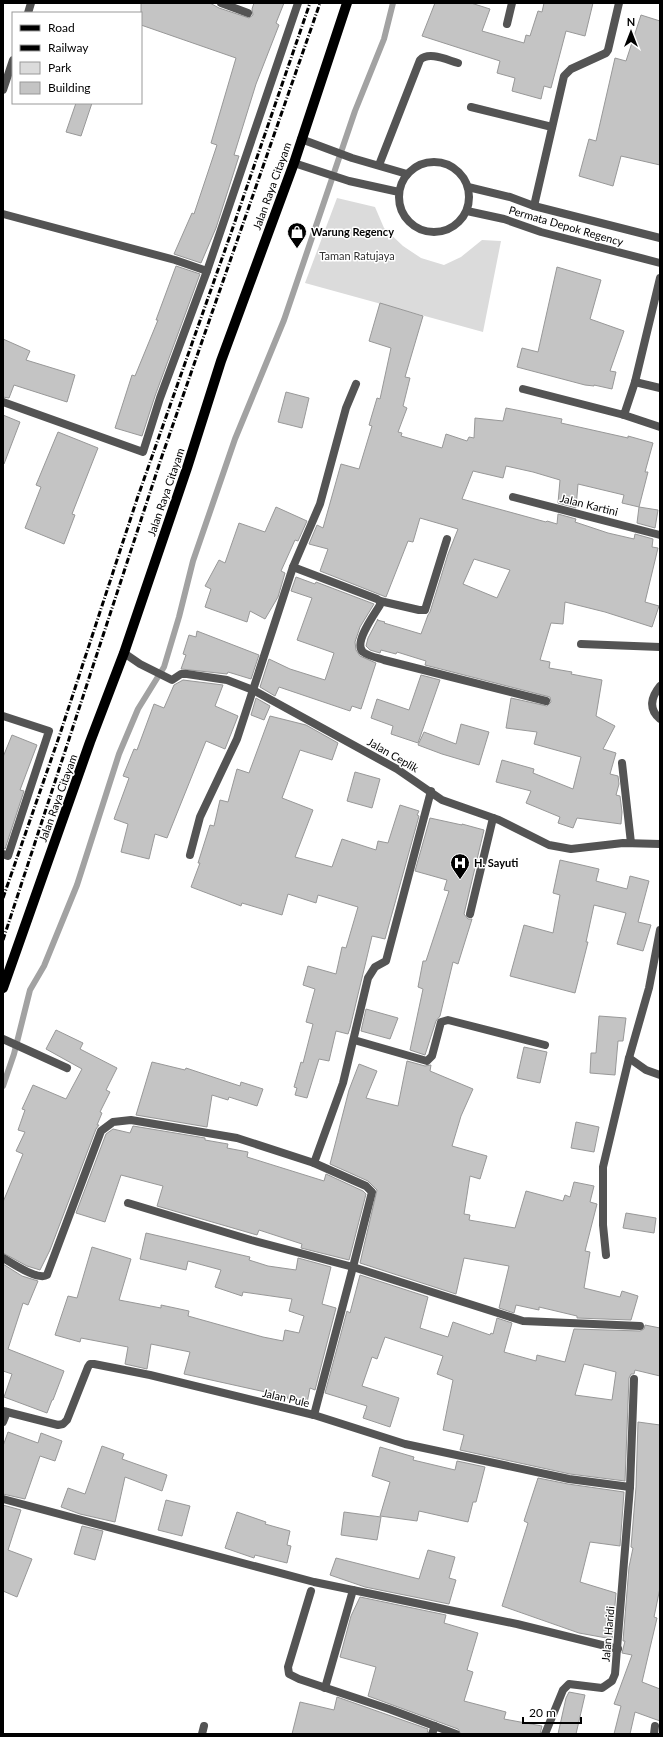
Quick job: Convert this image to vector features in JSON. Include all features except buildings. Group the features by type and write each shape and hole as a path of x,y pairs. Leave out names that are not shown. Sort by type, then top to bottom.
{"main road":[{"name":"Jalan Raya Citayam","path":"3,988 124,653 187,468 221,361 294,163 347,3"}],"street":[{"path":"221,3 248,13"},
{"path":"3,402 143,452 160,398 207,271 298,3"},
{"path":"507,24 512,3"},
{"path":"534,206 564,76 571,69 606,53 619,3"},
{"path":"379,165 420,60 423,57 429,56 458,63"},
{"path":"3,90 12,63"},
{"path":"471,107 552,127"},
{"path":"301,139 352,158 407,174"},
{"path":"436,161 447,164 456,169 464,177 468,187 469,203 467,211 452,228 430,232 419,229 403,214 399,203 399,192 402,182 407,174 416,167 436,161"},
{"path":"294,163 348,181 399,192"},
{"name":"Permata Depok Regency","path":"468,187 510,197 534,206 660,238"},
{"name":"Permata Depok Regency","path":"467,211 504,219 541,232 660,263"},
{"path":"3,214 175,260 207,271"},
{"path":"624,415 635,382 660,278"},
{"path":"635,382 660,388"},
{"path":"190,855 200,817 237,739 294,567 320,504 346,408 356,384"},
{"path":"523,389 624,415 660,427"},
{"name":"Jalan Kartini","path":"513,497 660,535"},
{"path":"294,567 380,601 418,610 425,610 447,539"},
{"path":"380,601 380,605 360,640 360,648 364,653 384,660 546,701"},
{"path":"581,644 660,647"},
{"name":"Jalan Ceplik","path":"124,653 140,664 172,680 181,674 187,674 227,680 253,690 397,769 442,800 493,818 549,845 571,849 631,843 660,844"},
{"path":"660,686 651,705 654,714 660,719"},
{"path":"3,716 49,731 8,856 3,854"},
{"path":"622,764 631,843"},
{"path":"3,1258 37,1276 44,1277 47,1275 101,1131 113,1122 131,1120 237,1138 314,1163 343,1083 368,978 375,967 386,961 431,792"},
{"path":"470,914 493,818"},
{"path":"606,1255 603,1225 603,1167 629,1058 649,988 660,930"},
{"path":"354,1040 427,1061 432,1056 441,1022 448,1020 546,1045"},
{"path":"4,1040 67,1068"},
{"path":"629,1058 646,1070 660,1075"},
{"name":"Jalan Pule","path":"5,1411 58,1425 63,1424 67,1420 88,1366 90,1364 94,1364 150,1375 314,1415 372,1192 366,1186 314,1163"},
{"path":"128,1203 215,1229 353,1267 523,1321 640,1326"},
{"name":"Jalan Haridi","path":"545,1734 566,1686 569,1684 602,1688 612,1681 616,1674 630,1487 634,1379"},
{"path":"3,1422 5,1411"},
{"path":"314,1415 405,1444 569,1479 630,1487"},
{"path":"3,1499 314,1582 516,1624 618,1649"},
{"path":"325,1688 353,1590"},
{"path":"311,1591 288,1667 289,1674 325,1688 389,1709 433,1730 456,1734"}],"green space":[{"name":"Taman Ratujaya","path":"337,198 375,207 384,228 403,246 421,258 444,265 461,257 482,240 501,241 483,332 305,283"}],"waterway":[{"path":"3,1086 14,1054 30,990 44,966 77,885 119,754 138,709 164,667 179,617 193,561 235,439 284,320 355,111 384,39 393,3"}],"railway":[{"path":"3,898 60,734 137,499 310,3"},
{"path":"3,940 161,459 320,3"}],"place":[{"name":"Warung Regency","path":"297,249"},
{"name":"H. Sayuti","path":"460,880"}]}
